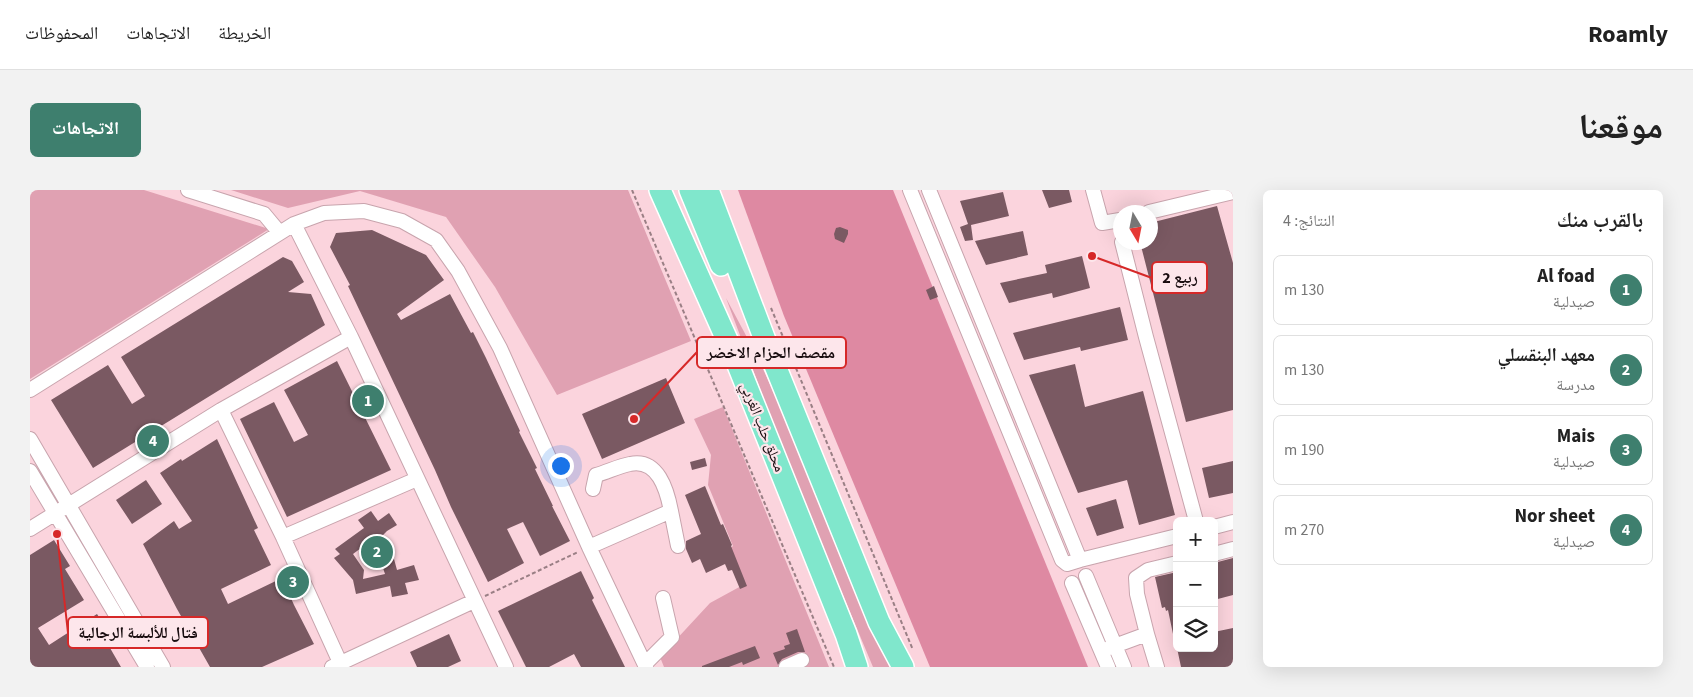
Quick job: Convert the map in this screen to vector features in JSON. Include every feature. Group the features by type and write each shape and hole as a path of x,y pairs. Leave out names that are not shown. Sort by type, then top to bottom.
{"highway":[{"name":"محلق حلب الغربي","path":"660,190 736,360 846,634 857,667"},
{"path":"672,190 705,272 736,360"},
{"path":"690,190 723,268 768,348"},
{"path":"708,190 768,348 879,622 908,660"}],"street":[{"path":"188,190 264,214 279,232"},
{"path":"910,190 1062,560 1066,564 1173,537"},
{"path":"929,190 1080,560"},
{"path":"1093,190 1102,223 1113,221"},
{"path":"1158,210 1233,192"},
{"path":"30,390 294,224 324,213 364,211 402,221 436,240 458,271 500,348 589,547 646,666 672,637 663,598"},
{"path":"294,224 351,337 506,667"},
{"path":"1124,250 1195,517"},
{"path":"30,529 221,410 351,337"},
{"path":"221,410 283,537 338,666 474,601"},
{"path":"30,438 163,667"},
{"path":"593,489 596,475 631,464 642,464 659,474 667,492 678,546"},
{"path":"30,471 147,667"},
{"path":"283,537 417,478"},
{"path":"589,547 671,511"},
{"path":"1218,526 1233,522"},
{"path":"1218,553 1233,549"},
{"path":"1158,667 1146,634 1137,594 1136,578 1148,570 1173,564"},
{"path":"1086,576 1124,667"},
{"path":"1072,583 1108,667"},
{"path":"1101,652 1146,634"},
{"path":"786,667 802,660"}],"path":[{"path":"632,190 834,667"},
{"path":"771,308 908,660"},
{"path":"474,601 589,547"}],"shaded area":[{"path":"30,190 144,190 269,229 30,379"},
{"path":"231,190 628,190 691,341 557,395 495,287 446,217 360,191 288,208"},
{"path":"738,190 893,190 1088,667 930,667 784,316"},
{"path":"726,298 758,358 803,456 856,591 890,667 873,667 789,466"},
{"path":"723,407 829,667 664,667 660,657 710,603 743,585 728,550 733,546 708,485 711,455 694,419"}],"building":[{"path":"1042,190 1069,190 1072,202 1049,208"},
{"path":"1003,192 1009,216 971,225 973,240 965,241 960,227 968,224 960,201"},
{"path":"1217,206 1233,263 1233,410 1186,422 1142,250 1158,250 1158,221"},
{"path":"840,227 848,230 844,243 835,239 836,228"},
{"path":"372,230 426,255 444,280 397,314 401,320 450,294 486,358 537,468 535,469 570,541 540,556 523,522 507,529 524,563 488,582 348,286 350,285 330,247 336,233"},
{"path":"1023,231 1028,255 986,265 975,241"},
{"path":"1082,256 1090,288 1053,298 1052,293 1009,303 1000,283 1047,273 1045,265"},
{"path":"283,257 292,261 304,282 288,292 311,294 325,325 93,468 51,400 108,365 132,404 145,396 121,357"},
{"path":"934,286 938,297 930,300 926,290"},
{"path":"1120,307 1128,340 1081,351 1080,347 1024,360 1013,333"},
{"path":"337,361 391,470 287,517 240,419 274,402 294,442 308,435 284,390"},
{"path":"1075,364 1085,407 1143,391 1175,515 1139,525 1127,480 1078,493 1029,375"},
{"path":"666,378 685,423 602,459 582,414"},
{"path":"217,439 258,528 254,530 271,565 221,589 228,604 282,578 314,644 262,667 210,667 143,544 174,521 179,529 192,521 160,473"},
{"path":"705,458 707,466 692,470 690,462"},
{"path":"1233,461 1233,493 1209,498 1202,468"},
{"path":"146,480 162,504 132,524 116,500"},
{"path":"705,486 721,525 723,524 732,545 747,586 740,589 732,570 728,571 725,564 706,573 700,559 692,563 686,549 686,541 701,534 685,495"},
{"path":"1116,499 1124,528 1097,536 1086,508"},
{"path":"371,511 378,521 389,513 397,525 380,538 394,559 397,570 414,565 419,580 405,583 408,594 392,597 390,586 356,594 353,580 334,558 340,554 335,549 364,528 358,520","holes":["369,542 381,562 385,574 363,579 364,570 353,554"]},
{"path":"54,540 70,566 65,569 84,600 38,628 49,645 97,614 112,638 106,641 121,667 30,667 30,555"},
{"path":"1233,558 1233,595 1218,599 1218,562"},
{"path":"581,571 594,598 592,600 625,667 581,667 574,654 549,667 526,667 498,611"},
{"path":"1173,573 1173,634 1168,610 1166,611 1165,607 1162,608 1155,577"},
{"path":"1233,628 1233,667 1181,667 1178,652 1218,652 1218,631"},
{"path":"797,629 805,652 798,652 782,659 778,665 773,653 785,649 784,646 790,644 786,633"},
{"path":"449,634 461,661 448,667 417,667 410,652"},
{"path":"755,646 760,658 743,665 742,662 729,667 702,667 702,666"}],"place":[{"name":"ربيع 2","path":"1092,256"},
{"name":"Al foad","path":"368,401"},
{"name":"مقصف الحزام الاخضر","path":"634,419"},
{"name":"Nor sheet","path":"153,441"},
{"name":"فتال للألبسة الرجالية","path":"57,534"},
{"name":"معهد البنقسلي","path":"377,552"},
{"name":"Mais","path":"293,582"}]}
